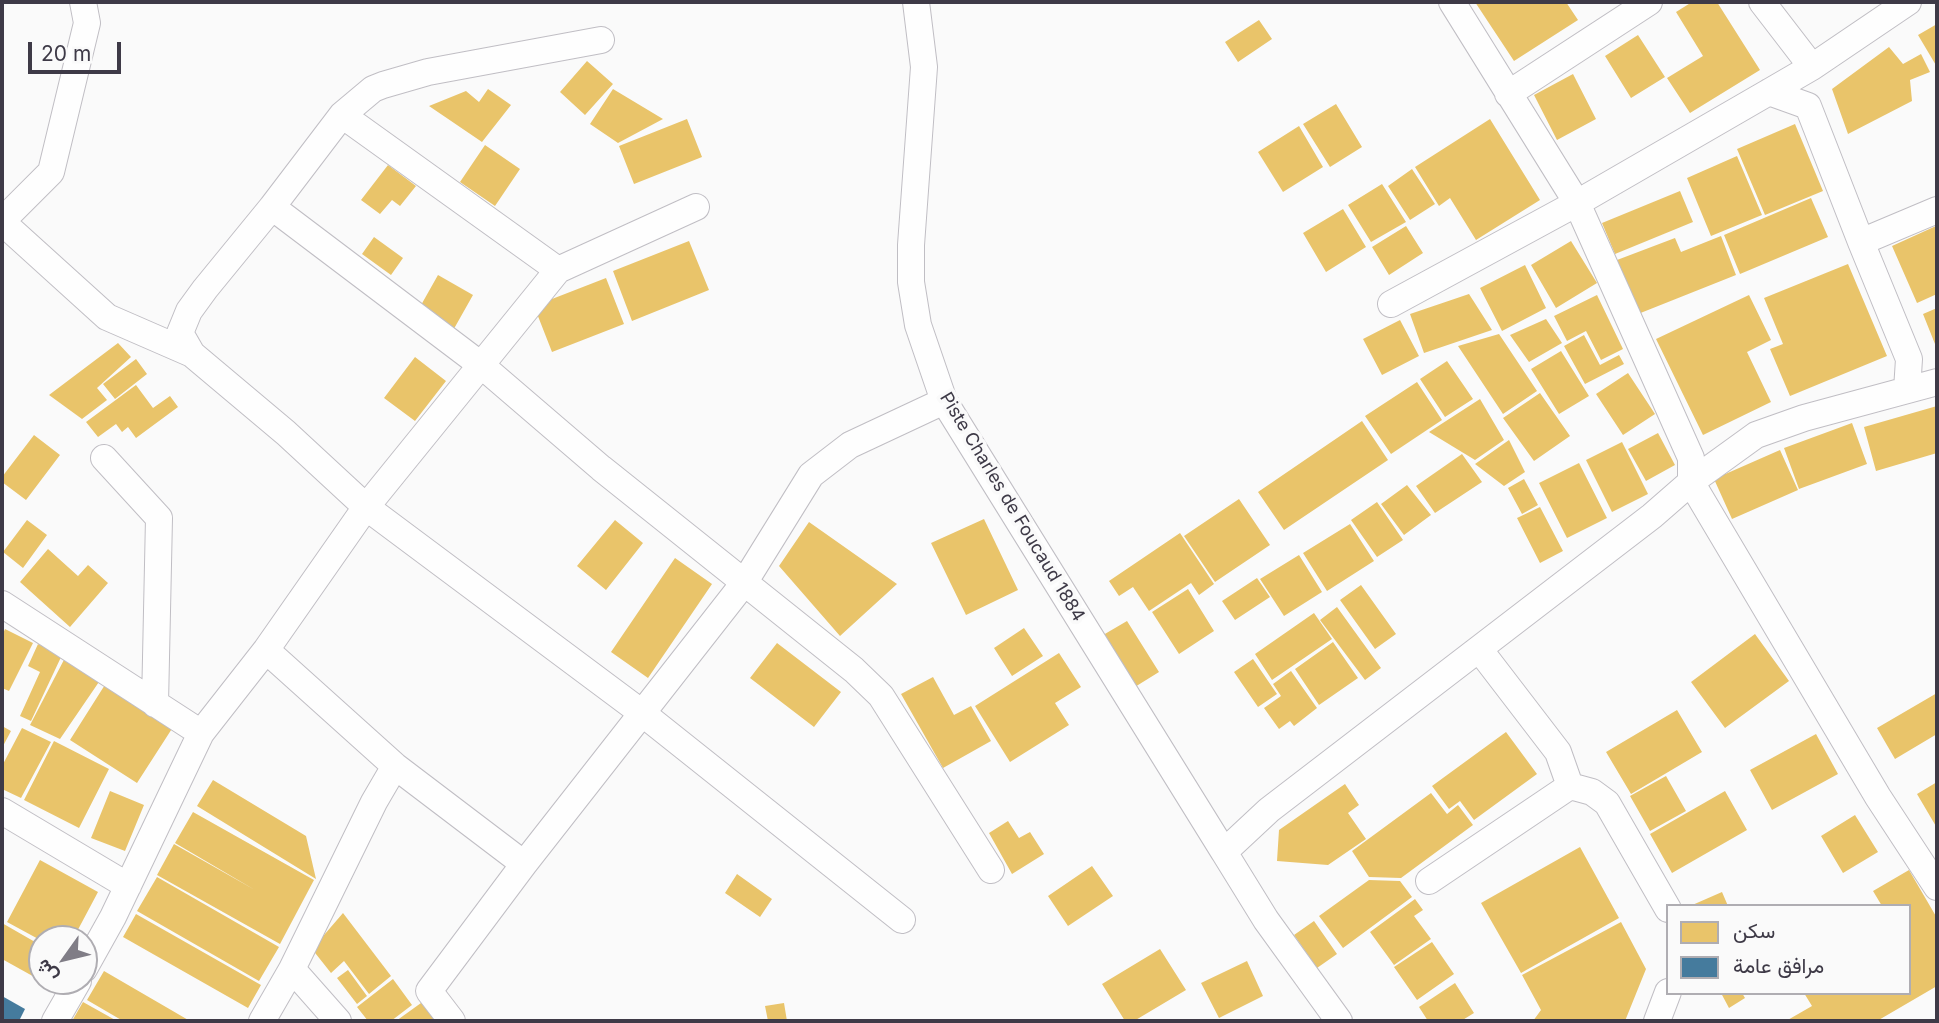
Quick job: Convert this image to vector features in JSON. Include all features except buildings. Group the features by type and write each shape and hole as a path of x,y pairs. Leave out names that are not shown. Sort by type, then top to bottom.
{"street":[{"path":"83,2 87,23 51,172 2,221 107,317 192,354 286,433 366,507 642,713 902,920"},
{"name":"Piste Charles de Foucaud 1884","path":"916,2 924,67 911,245 911,282 918,325 944,401 1266,920 1339,1021"},
{"path":"1452,2 1577,203 1691,458 1691,482 1878,797 1927,849 1937,887"},
{"path":"1508,94 1649,2"},
{"path":"1762,2 1812,67"},
{"path":"1391,304 1577,203 1812,67 1908,2"},
{"path":"192,354 180,333 182,324 205,289 342,115 360,99 383,85 428,72 601,40"},
{"path":"1769,92 1808,106 1909,359 1907,390"},
{"path":"342,115 558,270"},
{"path":"272,207 481,365 601,468 854,670 881,696 990,870"},
{"path":"98,943 201,733 266,650 366,507 558,270 696,207"},
{"path":"1861,242 1937,210"},
{"path":"1224,852 1269,810 1652,516 1691,482 1756,435 1804,418 1937,382"},
{"path":"452,1021 429,992 524,864 744,583 811,475 850,445 944,401"},
{"path":"104,458 159,517 155,704"},
{"path":"2,604 201,733"},
{"path":"1479,649 1558,752 1570,786"},
{"path":"266,650 394,766 524,864"},
{"path":"262,1021 292,970 394,766"},
{"path":"1429,881 1570,786 1592,792 1607,803 1666,905"},
{"path":"2,811 128,886"},
{"path":"292,970 338,1021"},
{"path":"55,1021 70,995"},
{"path":"1657,1021 1667,995"}]}
